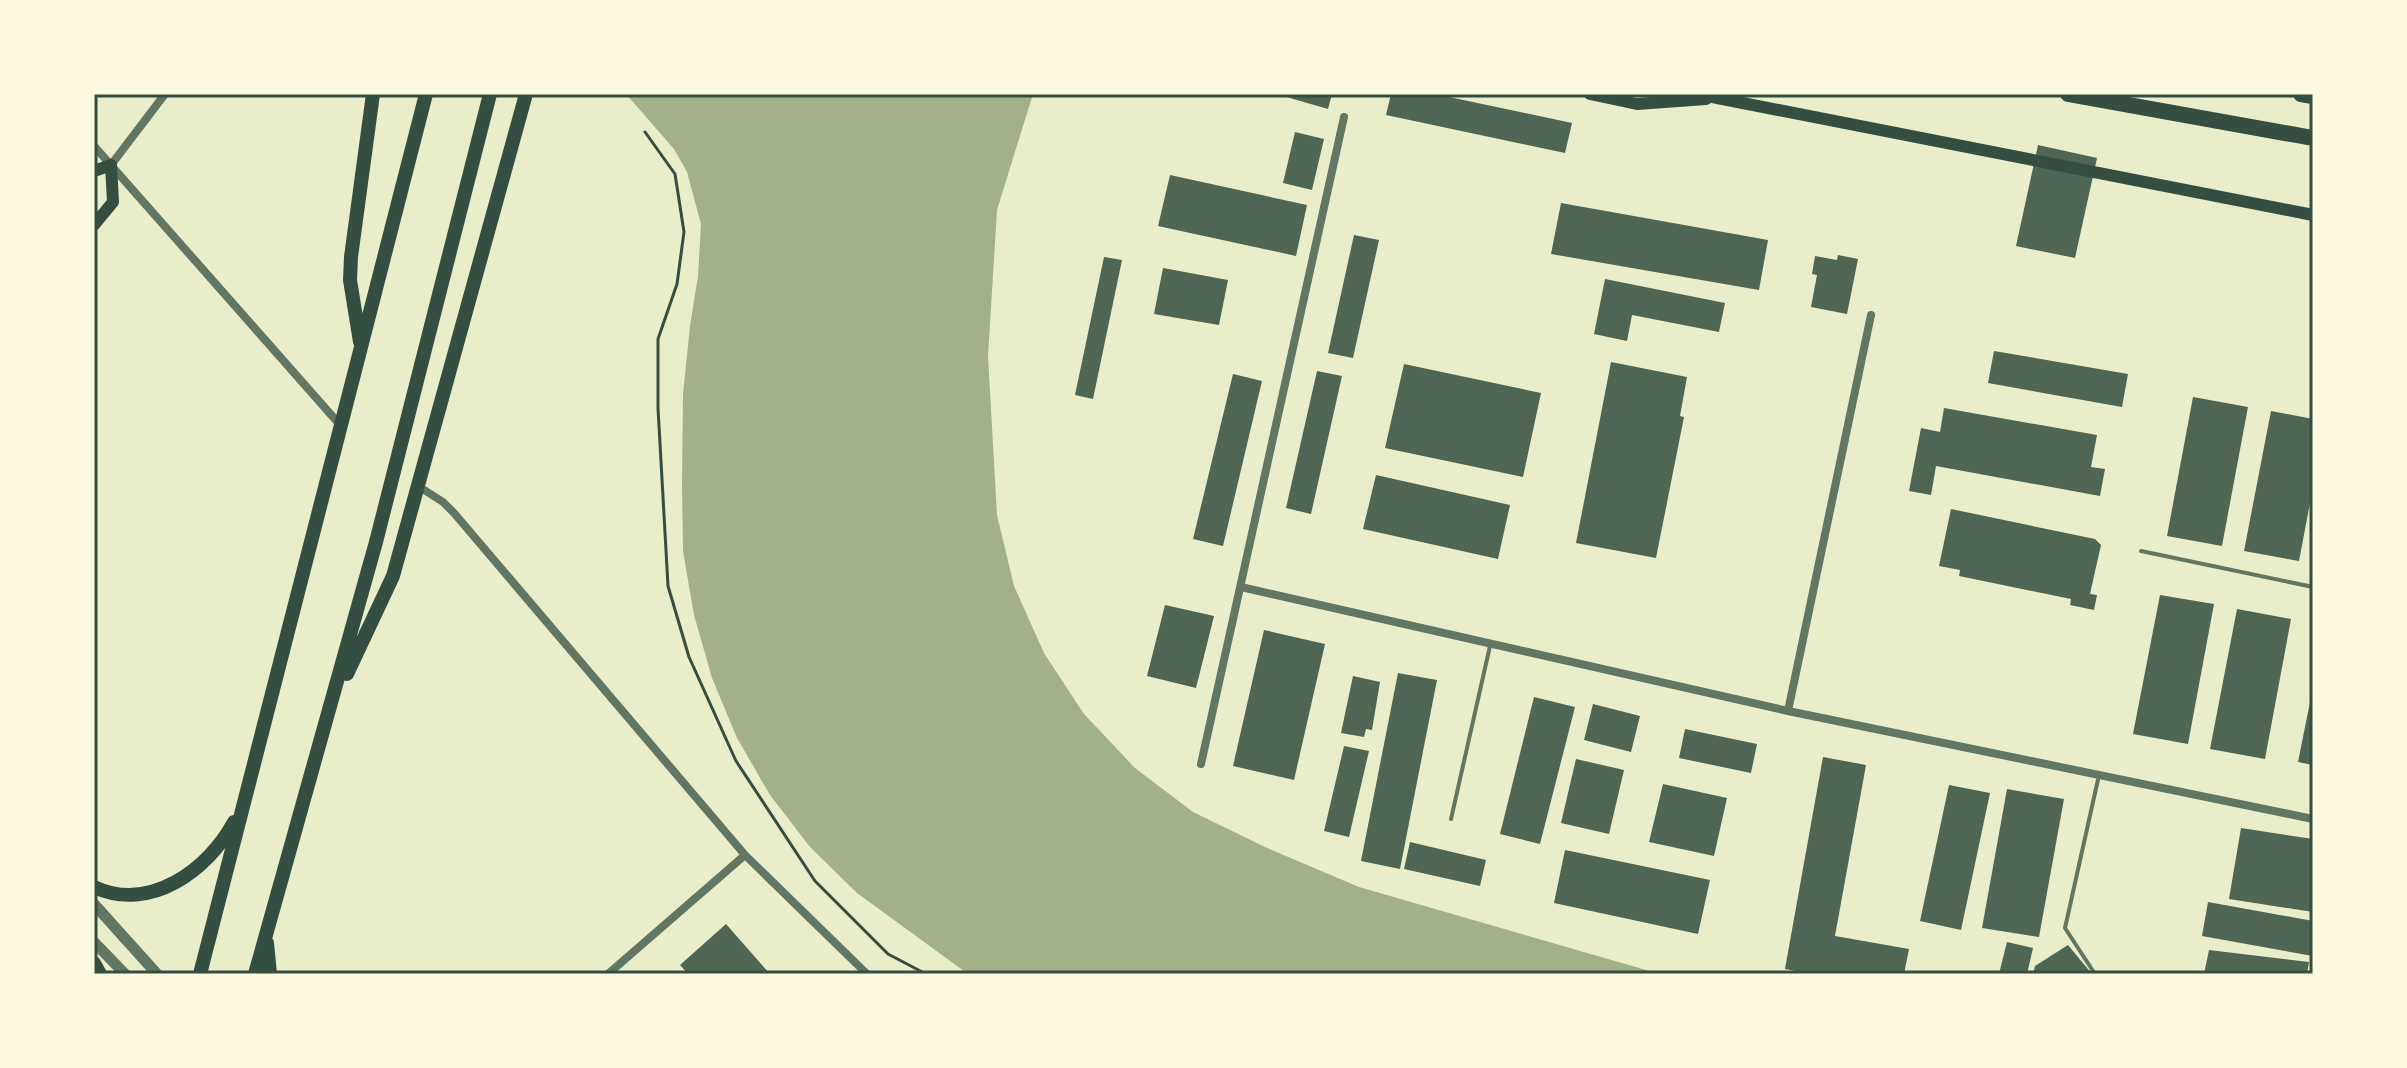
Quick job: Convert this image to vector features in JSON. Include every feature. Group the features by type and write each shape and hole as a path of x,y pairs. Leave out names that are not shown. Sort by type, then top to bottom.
{"highway":[{"path":"2068,94 2313,138"},
{"path":"2301,94 2313,96"}],"main road":[{"path":"361,350 350,280 351,257 373,94"},
{"path":"200,974 426,94"},
{"path":"255,974 331,707 490,94"},
{"path":"331,707 386,593 526,94"},
{"path":"1590,94 1637,104 1713,98"},
{"path":"1697,94 2313,215"},
{"path":"94,171 111,165 113,202 94,225"},
{"path":"94,887 121,894 143,894 164,889 211,856 245,800"},
{"path":"266,933 270,974"},
{"path":"94,963 100,974"}],"street":[{"path":"111,165 165,94"},
{"path":"1201,764 1344,117"},
{"path":"94,146 342,427"},
{"path":"1788,711 1871,315"},
{"path":"417,485 454,513 745,855 867,974"},
{"path":"1241,587 1788,711 2313,819"},
{"path":"608,974 745,855"},
{"path":"94,904 157,974"},
{"path":"94,942 125,974"}],"lane":[{"path":"2141,551 2313,587"},
{"path":"1451,819 1491,644"},
{"path":"2095,974 2065,928 2099,775"}],"path":[{"path":"645,132 675,174 684,232 677,284 658,339 658,408 668,586 689,657 736,761 815,881 888,954 926,974"}],"shaded area":[{"path":"626,94 1033,94 997,210 988,356 997,515 1014,586 1044,653 1084,714 1135,768 1193,812 1265,847 1359,887 1660,974 968,974 857,893 810,847 770,795 737,738 712,678 694,615 683,551 683,394 698,276 701,224 687,172 674,149"}],"building":[{"path":"1276,94 1332,94 1328,109"},
{"path":"1391,94 1435,94 1572,123 1565,153 1386,115"},
{"path":"1295,132 1324,139 1312,190 1283,183"},
{"path":"2038,145 2097,158 2075,258 2016,246"},
{"path":"1170,175 1307,205 1296,256 1158,226"},
{"path":"1561,203 1768,240 1759,290 1551,254"},
{"path":"1354,235 1379,240 1353,358 1328,353"},
{"path":"1838,255 1858,259 1847,314 1811,307 1817,275 1812,274 1815,256 1837,260"},
{"path":"1104,257 1122,260 1093,399 1075,395"},
{"path":"1163,268 1228,280 1219,325 1154,314"},
{"path":"1605,279 1725,303 1719,332 1632,315 1627,341 1594,334"},
{"path":"1994,351 2128,374 2122,407 1988,383"},
{"path":"1611,362 1687,377 1680,416 1684,417 1656,558 1576,543"},
{"path":"1404,364 1541,393 1523,477 1385,448"},
{"path":"1317,371 1342,376 1311,514 1286,508"},
{"path":"1233,374 1262,381 1223,546 1193,539"},
{"path":"2193,397 2248,407 2222,546 2167,536"},
{"path":"1944,408 2097,435 2091,467 2105,469 2100,496 1936,466 1931,495 1909,491 1921,428 1940,432"},
{"path":"2271,411 2313,419 2313,487 2299,561 2244,551"},
{"path":"1376,475 1510,505 1498,559 1363,529"},
{"path":"1951,509 2095,539 2101,545 2090,594 2097,595 2094,610 2070,605 2071,599 1959,576 1960,570 1939,566"},
{"path":"2160,595 2214,604 2188,744 2133,734"},
{"path":"1165,605 1214,616 1196,688 1147,676"},
{"path":"2237,609 2291,619 2265,759 2210,749"},
{"path":"1264,630 1325,644 1294,780 1233,766"},
{"path":"1398,673 1437,680 1400,869 1361,861"},
{"path":"1353,676 1380,682 1372,730 1366,729 1364,737 1341,733"},
{"path":"2313,692 2313,765 2298,762"},
{"path":"1534,697 1575,707 1540,844 1500,834"},
{"path":"1593,704 1640,716 1631,752 1584,740"},
{"path":"1685,729 1757,744 1751,773 1679,758"},
{"path":"1344,746 1369,751 1349,837 1324,831"},
{"path":"1823,757 1866,765 1835,936 1909,949 1904,974 1811,974 1785,969"},
{"path":"1576,759 1624,770 1609,834 1561,823"},
{"path":"1663,784 1727,798 1714,856 1649,842"},
{"path":"1949,785 1990,793 1961,930 1920,921"},
{"path":"2007,789 2064,799 2039,937 1982,928"},
{"path":"2241,828 2313,839 2313,912 2229,899"},
{"path":"1410,842 1486,860 1480,886 1404,869"},
{"path":"1565,850 1710,880 1698,934 1554,903"},
{"path":"2208,902 2313,921 2313,956 2202,936"},
{"path":"726,924 770,974 688,974 680,965"},
{"path":"2007,942 2033,948 2027,974 1999,974"},
{"path":"2068,945 2092,974 2033,974 2035,966"},
{"path":"2209,950 2309,962 2307,974 2204,974"}]}
